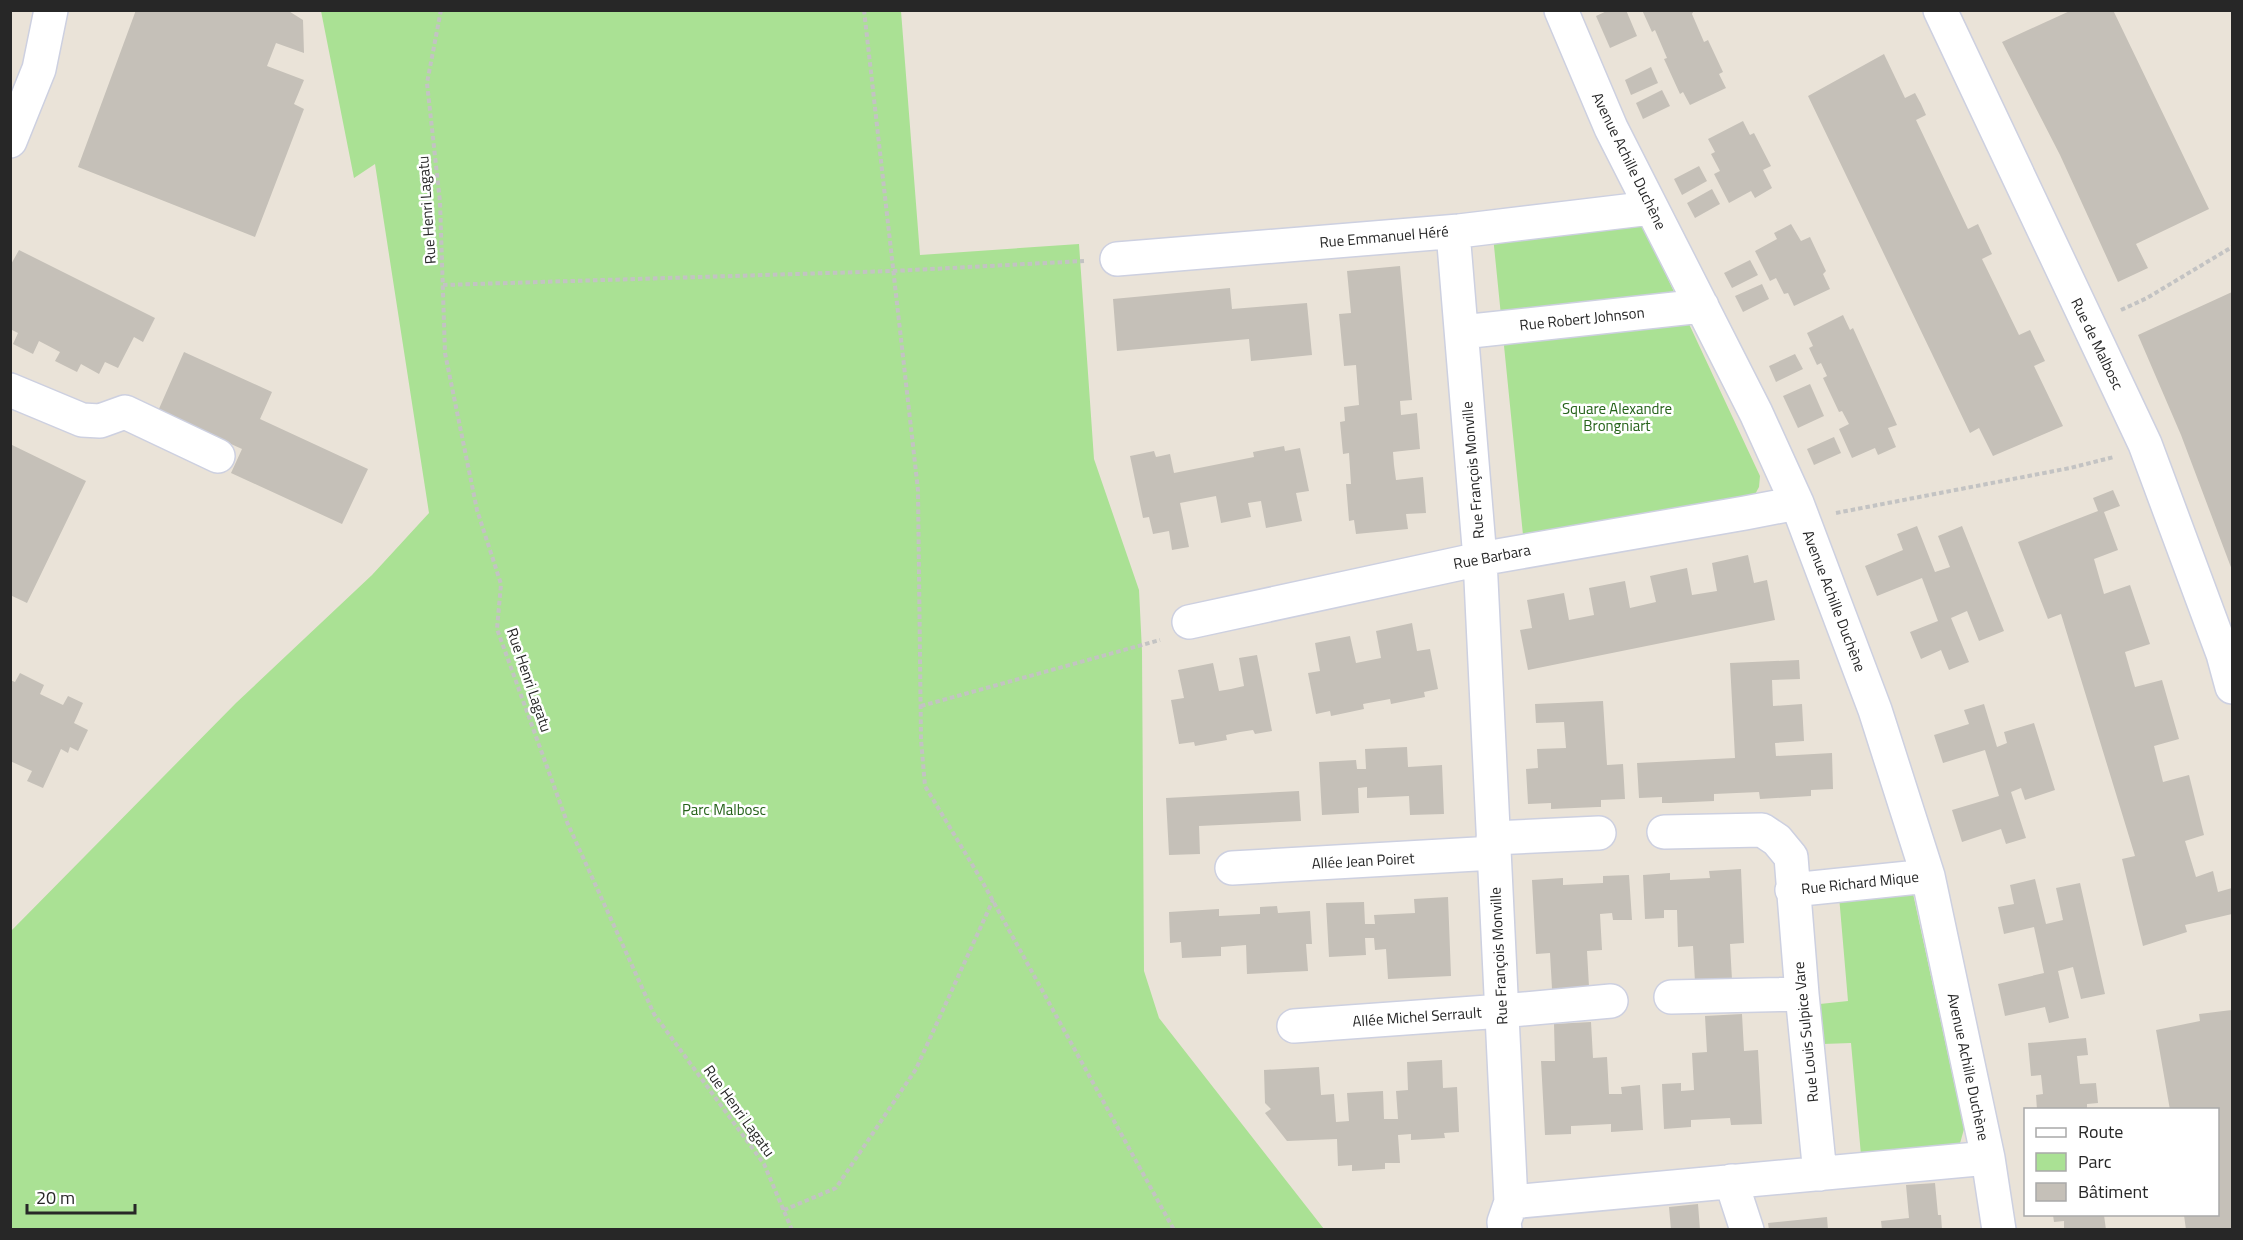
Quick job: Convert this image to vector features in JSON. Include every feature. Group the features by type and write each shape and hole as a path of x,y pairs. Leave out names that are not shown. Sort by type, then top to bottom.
{"street":[{"path":"10,141 39,69 51,10"},
{"name":"Avenue Achille Duchène","path":"1561,10 1611,128 1756,412 1802,516 1875,711 1928,876 1988,1158 1999,1230"},
{"name":"Rue de Malbosc","path":"1940,10 2145,444 2223,654 2232,687"},
{"name":"Rue Emmanuel Héré","path":"1117,259 1453,232 1651,208"},
{"name":"Rue François Monville","path":"1453,232 1480,559 1502,1011 1508,1216 1731,1181 1988,1158"},
{"name":"Rue Robert Johnson","path":"1462,332 1702,306"},
{"path":"10,390 82,420 100,421 125,412 218,456"},
{"name":"Rue Barbara","path":"1189,622 1480,559 1746,513 1802,516"},
{"path":"1664,832 1762,830 1777,840 1791,856 1792,890"},
{"name":"Allée Jean Poiret","path":"1233,868 1494,845 1599,833"},
{"name":"Rue Richard Mique","path":"1792,890 1928,876"},
{"name":"Rue Louis Sulpice Vare","path":"1792,890 1820,1174"},
{"path":"1671,997 1802,994"},
{"name":"Allée Michel Serrault","path":"1294,1026 1611,1001"},
{"path":"1731,1181 1746,1230"}],"path":[{"name":"Rue Henri Lagatu","path":"441,10 428,83 440,202 445,353 477,510 501,584 497,629 567,822 654,1014 764,1164 792,1230"},
{"path":"864,10 918,490 921,706 925,786 993,900 1174,1230"},
{"path":"2123,310 2148,298 2232,247"},
{"path":"443,285 894,271 1117,259"},
{"path":"1802,516 1837,512 2070,468 2111,458 2145,444"},
{"path":"921,706 1179,635 1189,622"},
{"path":"784,1210 836,1188 916,1069 993,900"}],"green space":[{"name":"Parc Malbosc","path":"321,11 901,11 920,255 1079,244 1094,459 1139,590 1142,651 1144,971 1159,1018 1324,1229 11,1229 11,931 236,703 372,575 429,513 375,164 354,178"},
{"name":"Square Alexandre Brongniart","path":"1640,219 1760,476 1759,487 1753,498 1524,545 1493,236"},
{"path":"1912,889 1964,1129 1959,1147 1861,1155 1851,1043 1823,1044 1820,1004 1848,1001 1839,896"}],"building":[{"path":"136,10 287,10 303,20 304,53 276,43 267,66 304,80 294,104 304,109 255,237 78,167"},
{"path":"1609,10 1626,10 1637,36 1610,48 1596,16"},
{"path":"1642,10 1694,10 1692,14 1704,42 1708,40 1723,72 1719,74 1726,88 1690,105 1683,92 1680,94 1664,59 1667,58 1655,30 1652,32"},
{"path":"2072,10 2113,10 2209,209 2136,244 2148,268 2118,282 2060,155 2002,42"},
{"path":"1884,54 1905,98 1915,93 1921,104 1926,115 1916,120 1968,229 1978,224 1992,254 1982,259 2019,335 2030,330 2045,361 2034,366 2063,426 1993,456 1979,428 1970,433 1808,96"},
{"path":"1651,67 1658,83 1631,95 1625,80"},
{"path":"1662,90 1670,106 1643,119 1636,103"},
{"path":"1743,121 1750,135 1754,133 1771,166 1763,170 1772,188 1755,198 1751,191 1729,203 1714,174 1720,171 1711,154 1715,152 1708,139"},
{"path":"1699,166 1707,181 1682,195 1674,179"},
{"path":"1712,189 1720,204 1695,218 1687,203"},
{"path":"1791,224 1801,241 1810,237 1826,271 1823,274 1830,289 1794,306 1788,293 1784,294 1776,278 1770,281 1755,251 1777,239 1774,233"},
{"path":"19,250 155,318 143,342 134,337 118,368 105,362 99,374 81,364 77,372 55,361 60,352 39,341 33,354 13,344 18,333 10,329 10,266"},
{"path":"1750,260 1758,275 1732,288 1724,273"},
{"path":"1400,266 1412,400 1400,401 1401,415 1417,413 1420,449 1393,452 1394,465 1396,480 1423,477 1426,513 1406,514 1408,529 1356,534 1354,520 1349,521 1346,484 1351,484 1349,453 1343,454 1340,422 1345,421 1344,407 1359,405 1356,365 1344,366 1339,314 1351,313 1347,271"},
{"path":"1762,284 1769,299 1743,312 1735,296"},
{"path":"1230,288 1232,309 1307,303 1312,355 1251,361 1249,339 1117,351 1113,299"},
{"path":"2232,292 2232,570 2181,435 2138,335"},
{"path":"1843,315 1850,330 1853,328 1897,425 1888,428 1896,447 1878,455 1875,448 1852,458 1839,429 1849,424 1842,411 1839,412 1823,378 1827,376 1821,363 1817,365 1809,348 1813,346 1807,333"},
{"path":"184,352 272,392 260,419 368,469 342,524 231,473 242,449 158,411"},
{"path":"1795,354 1803,369 1776,382 1769,366"},
{"path":"1810,384 1824,416 1798,428 1783,396"},
{"path":"1834,437 1841,453 1814,465 1807,449"},
{"path":"10,444 86,481 27,603 10,595"},
{"path":"1284,446 1285,451 1300,448 1309,491 1296,493 1302,521 1266,528 1261,501 1248,503 1251,517 1221,523 1216,496 1180,503 1189,547 1172,550 1169,531 1153,534 1149,517 1143,518 1130,456 1154,451 1156,457 1170,454 1174,473 1254,457 1253,452"},
{"path":"2113,490 2120,506 2104,512 2118,550 2094,559 2104,594 2130,585 2150,644 2125,652 2135,687 2162,680 2179,739 2154,746 2163,782 2189,775 2204,835 2185,841 2196,877 2213,871 2218,892 2232,888 2232,914 2185,925 2187,932 2143,946 2122,859 2135,856 2061,614 2048,619 2018,542 2098,511 2093,498"},
{"path":"1917,526 1935,572 1950,567 1938,536 1962,526 2004,631 1979,641 1967,611 1951,618 1969,662 1949,670 1941,650 1921,659 1910,632 1938,621 1922,578 1877,596 1865,566 1903,550 1897,534"},
{"path":"1748,555 1754,583 1767,580 1775,620 1528,670 1520,630 1532,628 1527,600 1564,593 1569,620 1594,615 1589,588 1625,581 1630,608 1656,602 1650,576 1687,568 1692,595 1717,591 1712,563"},
{"path":"1412,623 1417,651 1430,649 1438,689 1424,692 1425,697 1391,704 1390,699 1363,704 1364,709 1331,716 1330,711 1316,714 1308,673 1320,671 1315,643 1350,636 1356,663 1381,658 1376,631"},
{"path":"1257,655 1272,731 1255,734 1253,730 1240,732 1226,735 1227,740 1195,746 1194,742 1179,744 1171,700 1184,698 1178,670 1213,663 1219,691 1231,689 1244,686 1239,658"},
{"path":"1799,660 1800,679 1772,680 1773,706 1802,704 1804,741 1775,743 1776,756 1832,753 1833,789 1811,790 1811,796 1760,799 1759,792 1714,794 1714,801 1662,803 1662,797 1639,798 1637,763 1735,758 1730,663"},
{"path":"20,673 44,685 40,694 63,705 68,696 83,703 74,723 88,730 78,751 70,747 68,753 61,749 43,788 27,781 32,771 10,761 10,680 15,682"},
{"path":"1603,701 1607,765 1623,764 1625,799 1601,800 1601,807 1551,809 1551,803 1528,804 1526,769 1538,768 1537,749 1566,748 1564,722 1536,723 1535,704"},
{"path":"1984,704 1997,747 2007,743 2004,732 2034,723 2055,790 2025,800 2021,788 2011,792 2026,838 2006,844 2001,829 1962,842 1952,810 1999,796 1985,750 1943,763 1934,735 1969,724 1964,710"},
{"path":"1407,747 1408,767 1442,765 1444,814 1410,815 1409,796 1367,798 1367,787 1358,788 1359,813 1322,815 1319,762 1356,760 1357,769 1366,769 1365,749"},
{"path":"1299,791 1301,821 1199,826 1200,854 1169,855 1166,798"},
{"path":"1741,869 1744,943 1730,944 1732,980 1695,982 1693,946 1678,947 1677,910 1664,910 1664,918 1645,919 1643,875 1670,873 1670,880 1710,878 1709,871"},
{"path":"1629,875 1632,920 1613,920 1612,913 1600,914 1602,950 1587,951 1589,987 1552,989 1550,953 1536,954 1532,880 1563,878 1563,885 1603,883 1603,876"},
{"path":"2035,879 2046,924 2063,920 2056,888 2080,883 2105,994 2081,999 2073,967 2058,971 2069,1018 2049,1023 2045,1007 2005,1016 1998,984 2044,973 2034,927 2004,934 1998,907 2014,904 2010,885"},
{"path":"1448,897 1451,976 1388,979 1386,949 1375,950 1374,938 1365,938 1366,955 1329,957 1326,903 1364,902 1365,924 1375,924 1374,915 1415,913 1414,899"},
{"path":"1277,906 1278,913 1310,911 1312,944 1306,944 1308,971 1247,974 1246,945 1221,947 1221,956 1182,958 1181,942 1170,943 1169,912 1219,909 1219,916 1260,914 1260,907"},
{"path":"2232,1010 2232,1230 2186,1230 2184,1216 2219,1216 2219,1108 2170,1108 2156,1030 2200,1021 2199,1014"},
{"path":"1742,1014 1744,1051 1758,1050 1762,1124 1731,1125 1730,1118 1691,1120 1691,1127 1664,1129 1662,1084 1681,1083 1681,1091 1694,1090 1692,1053 1707,1052 1705,1016"},
{"path":"1591,1022 1593,1058 1607,1057 1609,1094 1622,1094 1621,1087 1640,1085 1643,1130 1611,1132 1611,1124 1571,1126 1571,1134 1545,1135 1541,1061 1555,1061 1554,1024"},
{"path":"2086,1038 2088,1055 2077,1056 2080,1084 2096,1083 2098,1103 2087,1104 2087,1108 2037,1108 2036,1095 2043,1094 2041,1075 2031,1076 2028,1043"},
{"path":"1442,1060 1443,1088 1457,1087 1459,1132 1444,1133 1445,1138 1411,1140 1411,1134 1398,1135 1400,1163 1385,1163 1385,1169 1352,1171 1352,1165 1338,1166 1337,1139 1287,1141 1265,1113 1271,1109 1265,1103 1264,1070 1319,1067 1321,1095 1334,1094 1336,1122 1349,1121 1347,1093 1383,1091 1384,1119 1398,1119 1396,1091 1408,1090 1407,1062"},
{"path":"1935,1183 1942,1230 1882,1230 1881,1221 1909,1218 1906,1185"},
{"path":"1698,1204 1700,1230 1671,1230 1669,1207"},
{"path":"2053,1216 2104,1216 2106,1230 2064,1230 2064,1221 2054,1222"},
{"path":"1827,1217 1828,1230 1769,1230 1768,1223"}]}
